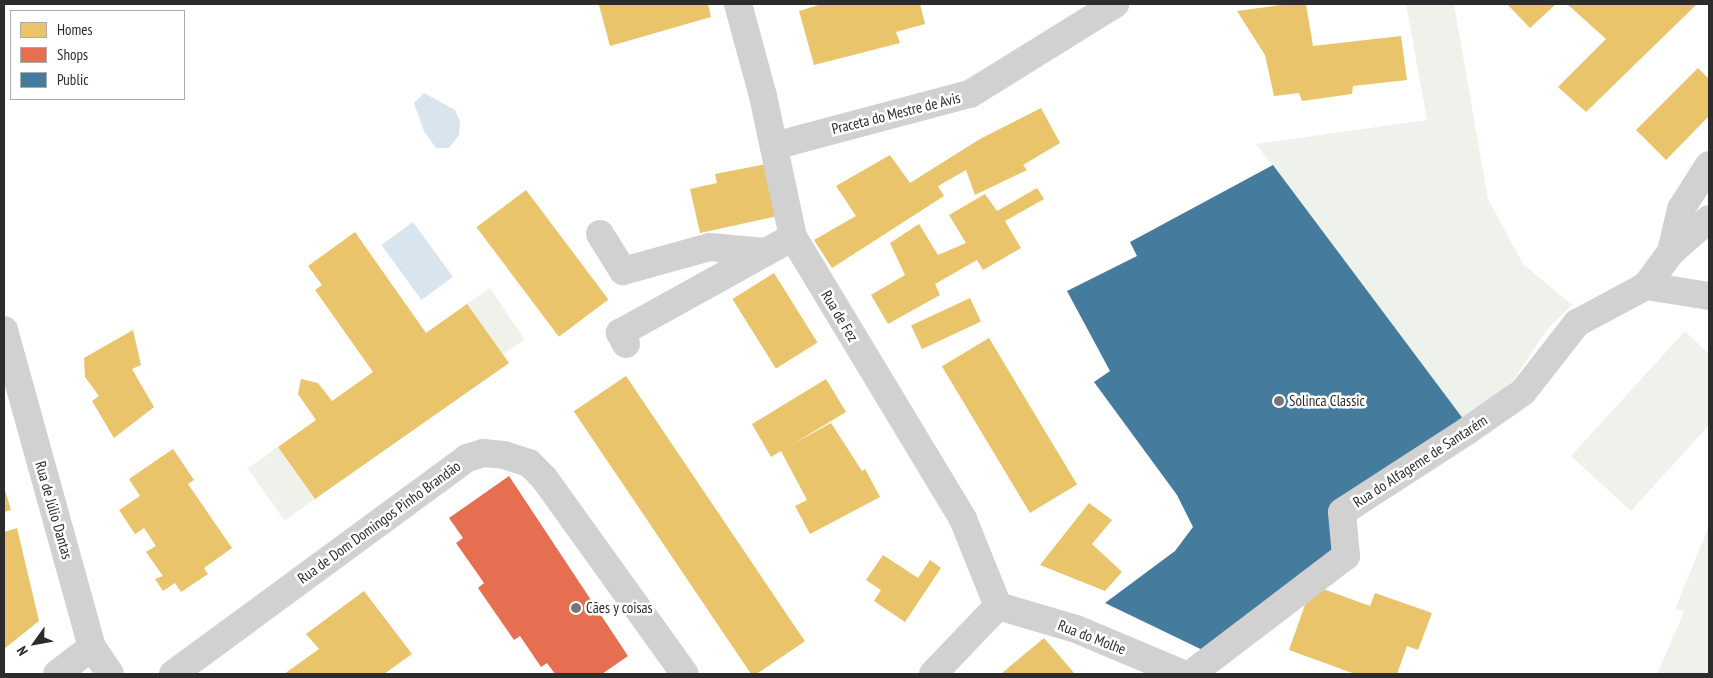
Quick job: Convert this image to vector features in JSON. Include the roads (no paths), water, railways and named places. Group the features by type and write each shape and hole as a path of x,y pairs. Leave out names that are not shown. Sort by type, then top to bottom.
{"street":[{"name":"Rua de Fez","path":"738,4 774,146 793,237 963,519 998,606"},
{"name":"Praceta do Mestre de Avis","path":"774,146 970,94 1115,4"},
{"name":"Rua do Alfageme de Santarém","path":"1671,252 1681,209 1709,165"},
{"name":"Rua do Alfageme de Santarém","path":"1191,674 1346,556 1342,512 1467,431 1523,392 1577,323 1646,286 1671,252 1709,219"},
{"path":"600,234 623,271 710,247 766,252"},
{"path":"626,344 620,333 793,237"},
{"path":"1646,286 1709,296"},
{"name":"Rua de Júlio Dantas","path":"4,330 92,647"},
{"name":"Rua de Dom Domingos Pinho Brandão","path":"173,674 467,458 483,453 504,455 529,464 544,478 685,674"},
{"path":"933,674 998,606"},
{"name":"Rua do Molhe","path":"998,606 1076,629 1183,674"},
{"path":"57,674 92,647 110,674"}],"place":[{"name":"Solinca Classic","path":"1279,401"},
{"name":"Cães y coisas","path":"576,608"}]}
